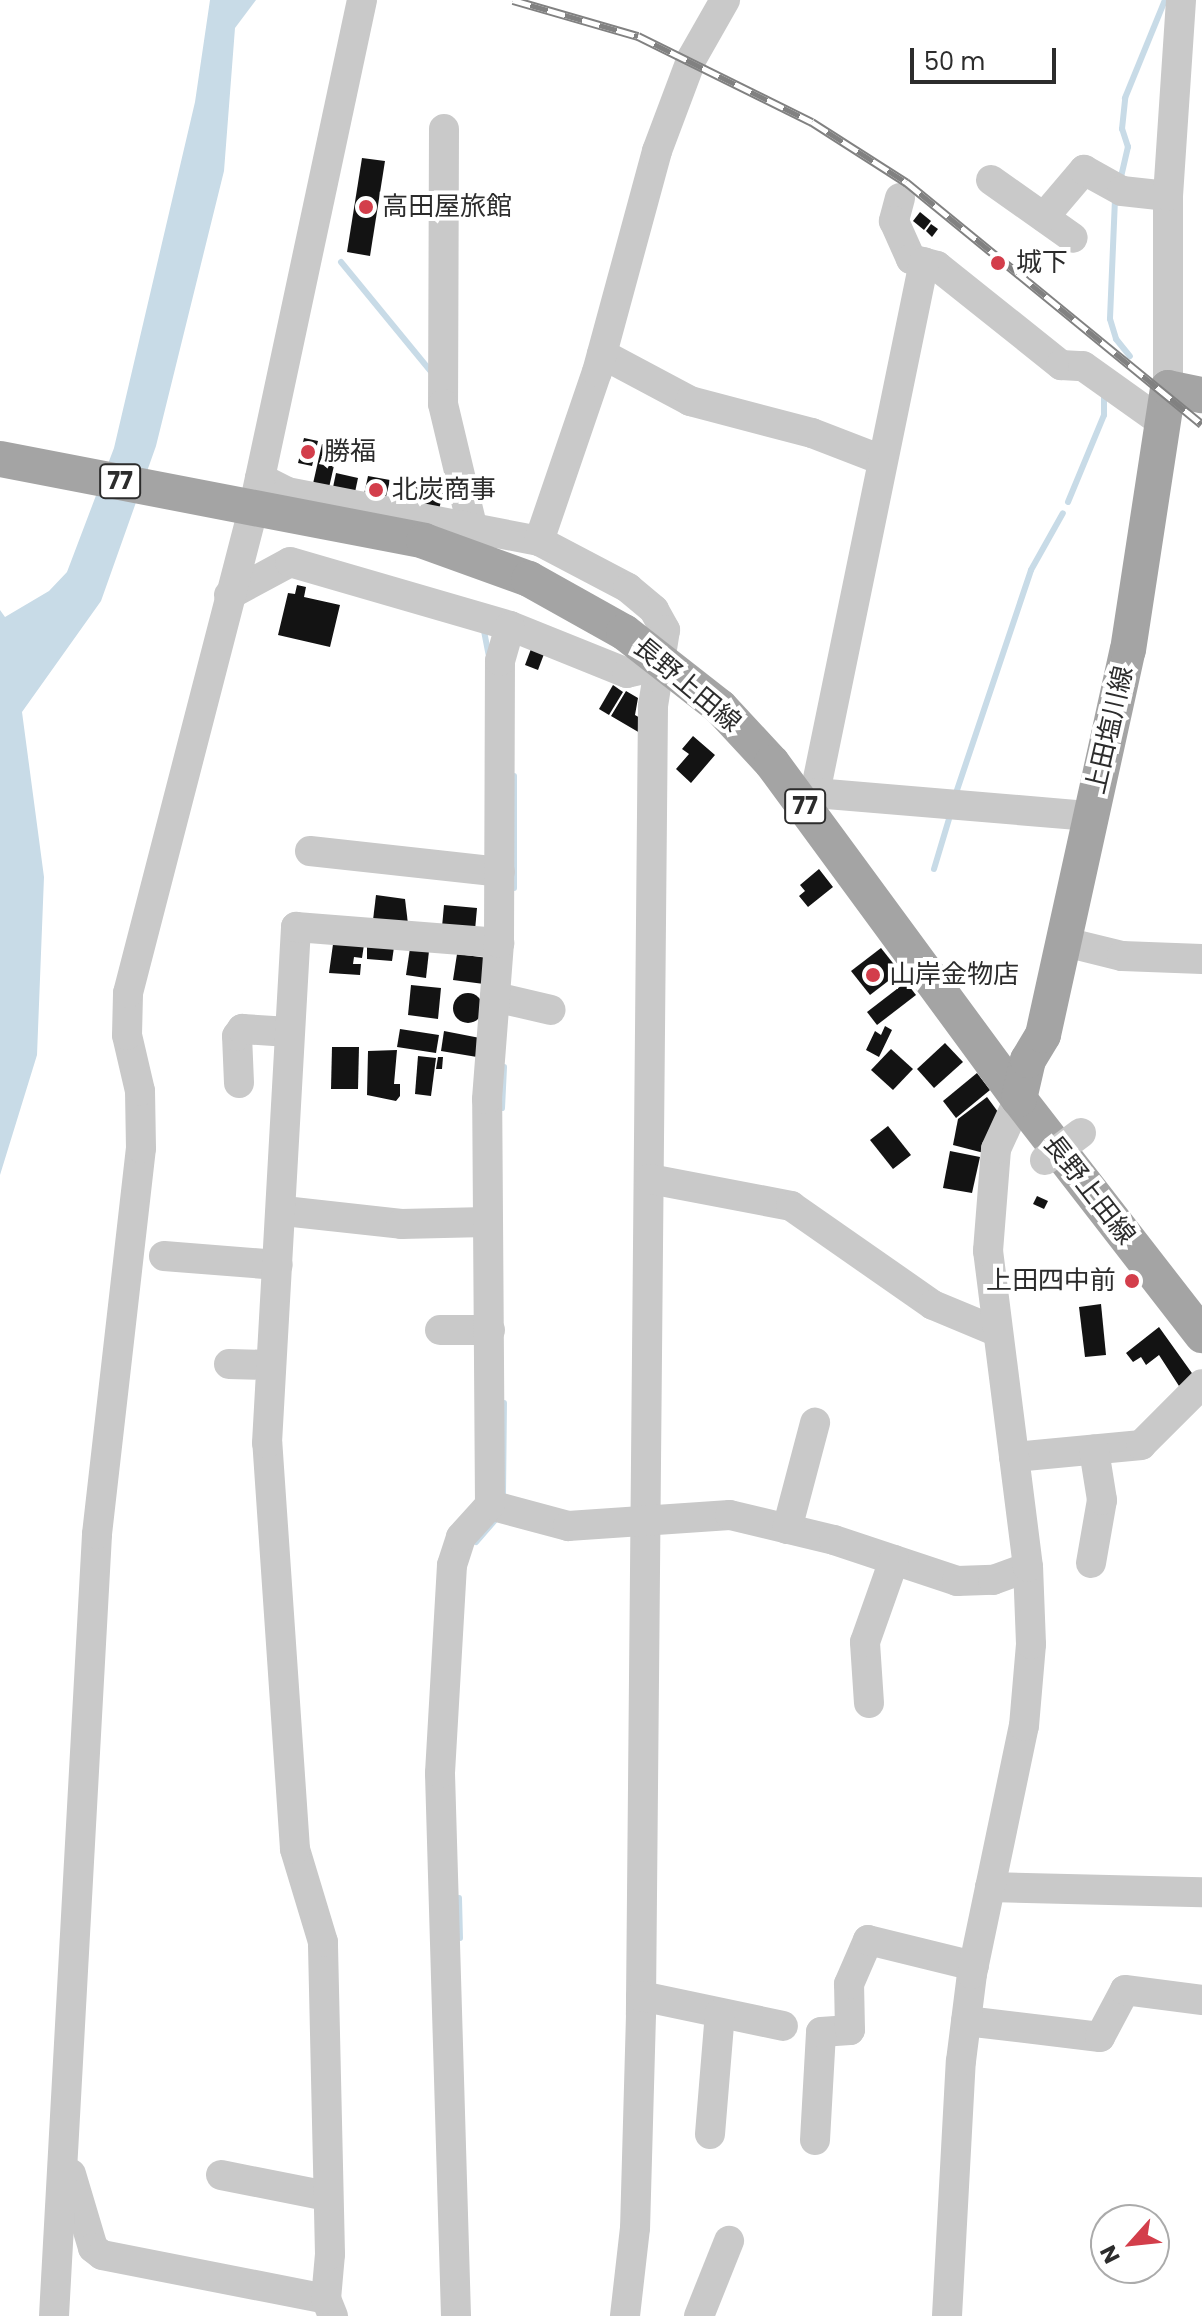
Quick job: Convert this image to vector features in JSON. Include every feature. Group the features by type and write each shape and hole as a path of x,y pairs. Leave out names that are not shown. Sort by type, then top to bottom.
{"main road":[{"name":"上田塩川線","path":"1019,1099 1028,1060 1043,1035 1065,942 1178,402"},
{"name":"長野上田線","path":"0,459 251,495 464,553 592,611 720,707 809,798 1019,1099 1202,1335"}],"street":[{"path":"54,2316 97,1534 141,1148 140,1091 127,1035 128,993 229,595 362,0"},
{"path":"539,541 602,354 657,151 692,58 725,0"},
{"path":"900,198 894,221 911,259 937,266 1061,365 1083,366 1178,402 1168,196 1181,0"},
{"path":"444,129 443,404 472,526"},
{"path":"1044,217 1084,170 1122,191 1168,196"},
{"path":"991,180 1073,238"},
{"path":"924,262 809,798 1090,816"},
{"path":"602,354 702,406 812,433 882,460"},
{"path":"251,495 287,492 539,541 628,588 654,610 665,630 663,665 653,706 641,1996 635,2228 625,2316"},
{"path":"229,595 290,562 510,626 627,673 663,665"},
{"path":"456,2316 440,1773 452,1565 461,1537 490,1505 490,1330 486,1222 499,943 500,661 510,626"},
{"path":"310,851 500,872"},
{"path":"64,2167 74,2178 93,2248 102,2255 329,2307 323,1942 295,1849 271,1546 267,1443 284,1211 289,1032 296,927 499,943"},
{"path":"1065,942 1122,956 1202,959"},
{"path":"495,997 551,1010"},
{"path":"239,1083 237,1036 242,1029 289,1032"},
{"path":"947,2316 966,2021 974,1966 1024,1726 1031,1644 1028,1567 988,1251 990,1193 996,1149 1019,1099"},
{"path":"1045,1160 1081,1133"},
{"path":"650,1179 791,1206 933,1305 998,1332"},
{"path":"284,1211 401,1224 486,1222"},
{"path":"164,1256 278,1265"},
{"path":"440,1330 490,1330"},
{"path":"229,1364 271,1365"},
{"path":"1014,1457 1141,1445 1202,1384"},
{"path":"787,1529 815,1423"},
{"path":"1091,1563 1102,1500 1094,1450"},
{"path":"490,1505 568,1526 730,1515 894,1560 957,1581 993,1580 1028,1567"},
{"path":"869,1703 865,1642 894,1560"},
{"path":"990,1887 1202,1892"},
{"path":"815,2140 821,2032 850,2030 849,1984 868,1940 974,1966"},
{"path":"966,2021 1100,2037 1125,1990 1202,2000"},
{"path":"641,1996 783,2026"},
{"path":"710,2134 720,2013"},
{"path":"221,2175 327,2196"},
{"path":"699,2316 729,2241"}],"water":[{"path":"210,0 256,0 235,28 224,171 156,446 101,601 22,712 44,877 37,1055 0,1175 0,610 5,617 49,591 67,572 114,448 195,102"}],"building":[{"name":"高田屋旅館","path":"362,158 385,161 370,256 347,252"},
{"path":"920,212 931,221 924,230 913,221"},
{"path":"931,224 938,229 932,237 926,231"},
{"name":"勝福","path":"304,438 318,441 312,466 298,463"},
{"path":"322,444 338,448 328,492 312,488"},
{"path":"336,473 358,478 354,497 332,492"},
{"name":"北炭商事","path":"368,476 390,480 384,505 363,499"},
{"path":"403,484 443,493 438,514 398,505"},
{"path":"297,585 306,587 304,597 340,605 330,647 278,635 288,593 295,594"},
{"path":"531,649 544,654 538,670 525,665"},
{"path":"613,685 623,692 609,715 599,709"},
{"path":"626,691 638,698 635,715 647,722 640,733 611,716"},
{"path":"693,736 715,755 691,783 676,769 689,754 682,749"},
{"path":"819,869 833,887 808,907 799,896 805,891 800,885"},
{"path":"376,895 405,899 408,924 373,920"},
{"path":"444,905 477,908 475,930 442,927"},
{"path":"334,937 365,938 362,958 354,957 353,964 361,964 360,975 329,973"},
{"path":"367,938 394,947 392,961 367,959"},
{"path":"410,948 429,951 426,978 406,975"},
{"path":"881,948 900,972 870,995 851,971"},
{"path":"457,954 488,958 484,984 453,980"},
{"path":"906,982 916,995 877,1025 867,1012"},
{"path":"411,985 441,988 438,1019 408,1015"},
{"path":"468,993 478,998 483,1008 478,1018 468,1023 458,1018 453,1008 458,998"},
{"path":"885,1026 892,1030 879,1057 866,1050 875,1031 881,1035"},
{"path":"400,1029 439,1035 436,1053 397,1047"},
{"path":"444,1031 480,1038 477,1057 441,1051"},
{"path":"945,1043 963,1062 934,1088 917,1069"},
{"path":"332,1047 359,1047 358,1089 331,1089"},
{"path":"891,1049 913,1069 893,1090 871,1070"},
{"path":"397,1050 394,1084 400,1084 400,1096 396,1101 367,1095 368,1051"},
{"path":"418,1056 436,1058 431,1096 415,1094"},
{"path":"438,1057 443,1057 442,1069 436,1069"},
{"path":"977,1073 990,1090 956,1118 943,1101"},
{"path":"987,1097 1001,1116 984,1153 953,1145 958,1119"},
{"path":"888,1126 911,1155 893,1169 870,1140"},
{"path":"950,1151 980,1157 972,1193 943,1188"},
{"path":"1037,1196 1048,1201 1044,1209 1033,1204"},
{"path":"1101,1304 1106,1355 1085,1357 1079,1307"},
{"path":"1159,1327 1194,1376 1179,1386 1159,1355 1146,1365 1141,1357 1133,1362 1126,1353"}],"waterway":[{"path":"1121,177 1128,147 1122,129 1125,98 1165,0"},
{"path":"1115,199 1110,319 1116,339 1130,356"},
{"path":"341,262 433,374"},
{"path":"1068,502 1104,415 1104,395"},
{"path":"955,796 1031,570 1063,513"},
{"path":"484,631 489,657"},
{"path":"514,776 514,888"},
{"path":"934,869 949,819"},
{"path":"502,1108 504,1067"},
{"path":"503,1495 504,1403"},
{"path":"476,1542 497,1518"},
{"path":"459,1898 460,1938"}],"railway":[{"path":"513,0 638,36 812,122 906,182 1202,424"}],"place":[{"name":"高田屋旅館","path":"366,207"},
{"name":"城下","path":"998,263"},
{"name":"勝福","path":"308,452"},
{"name":"北炭商事","path":"376,490"},
{"name":"山岸金物店","path":"873,975"},
{"name":"上田四中前","path":"1132,1281"}]}
